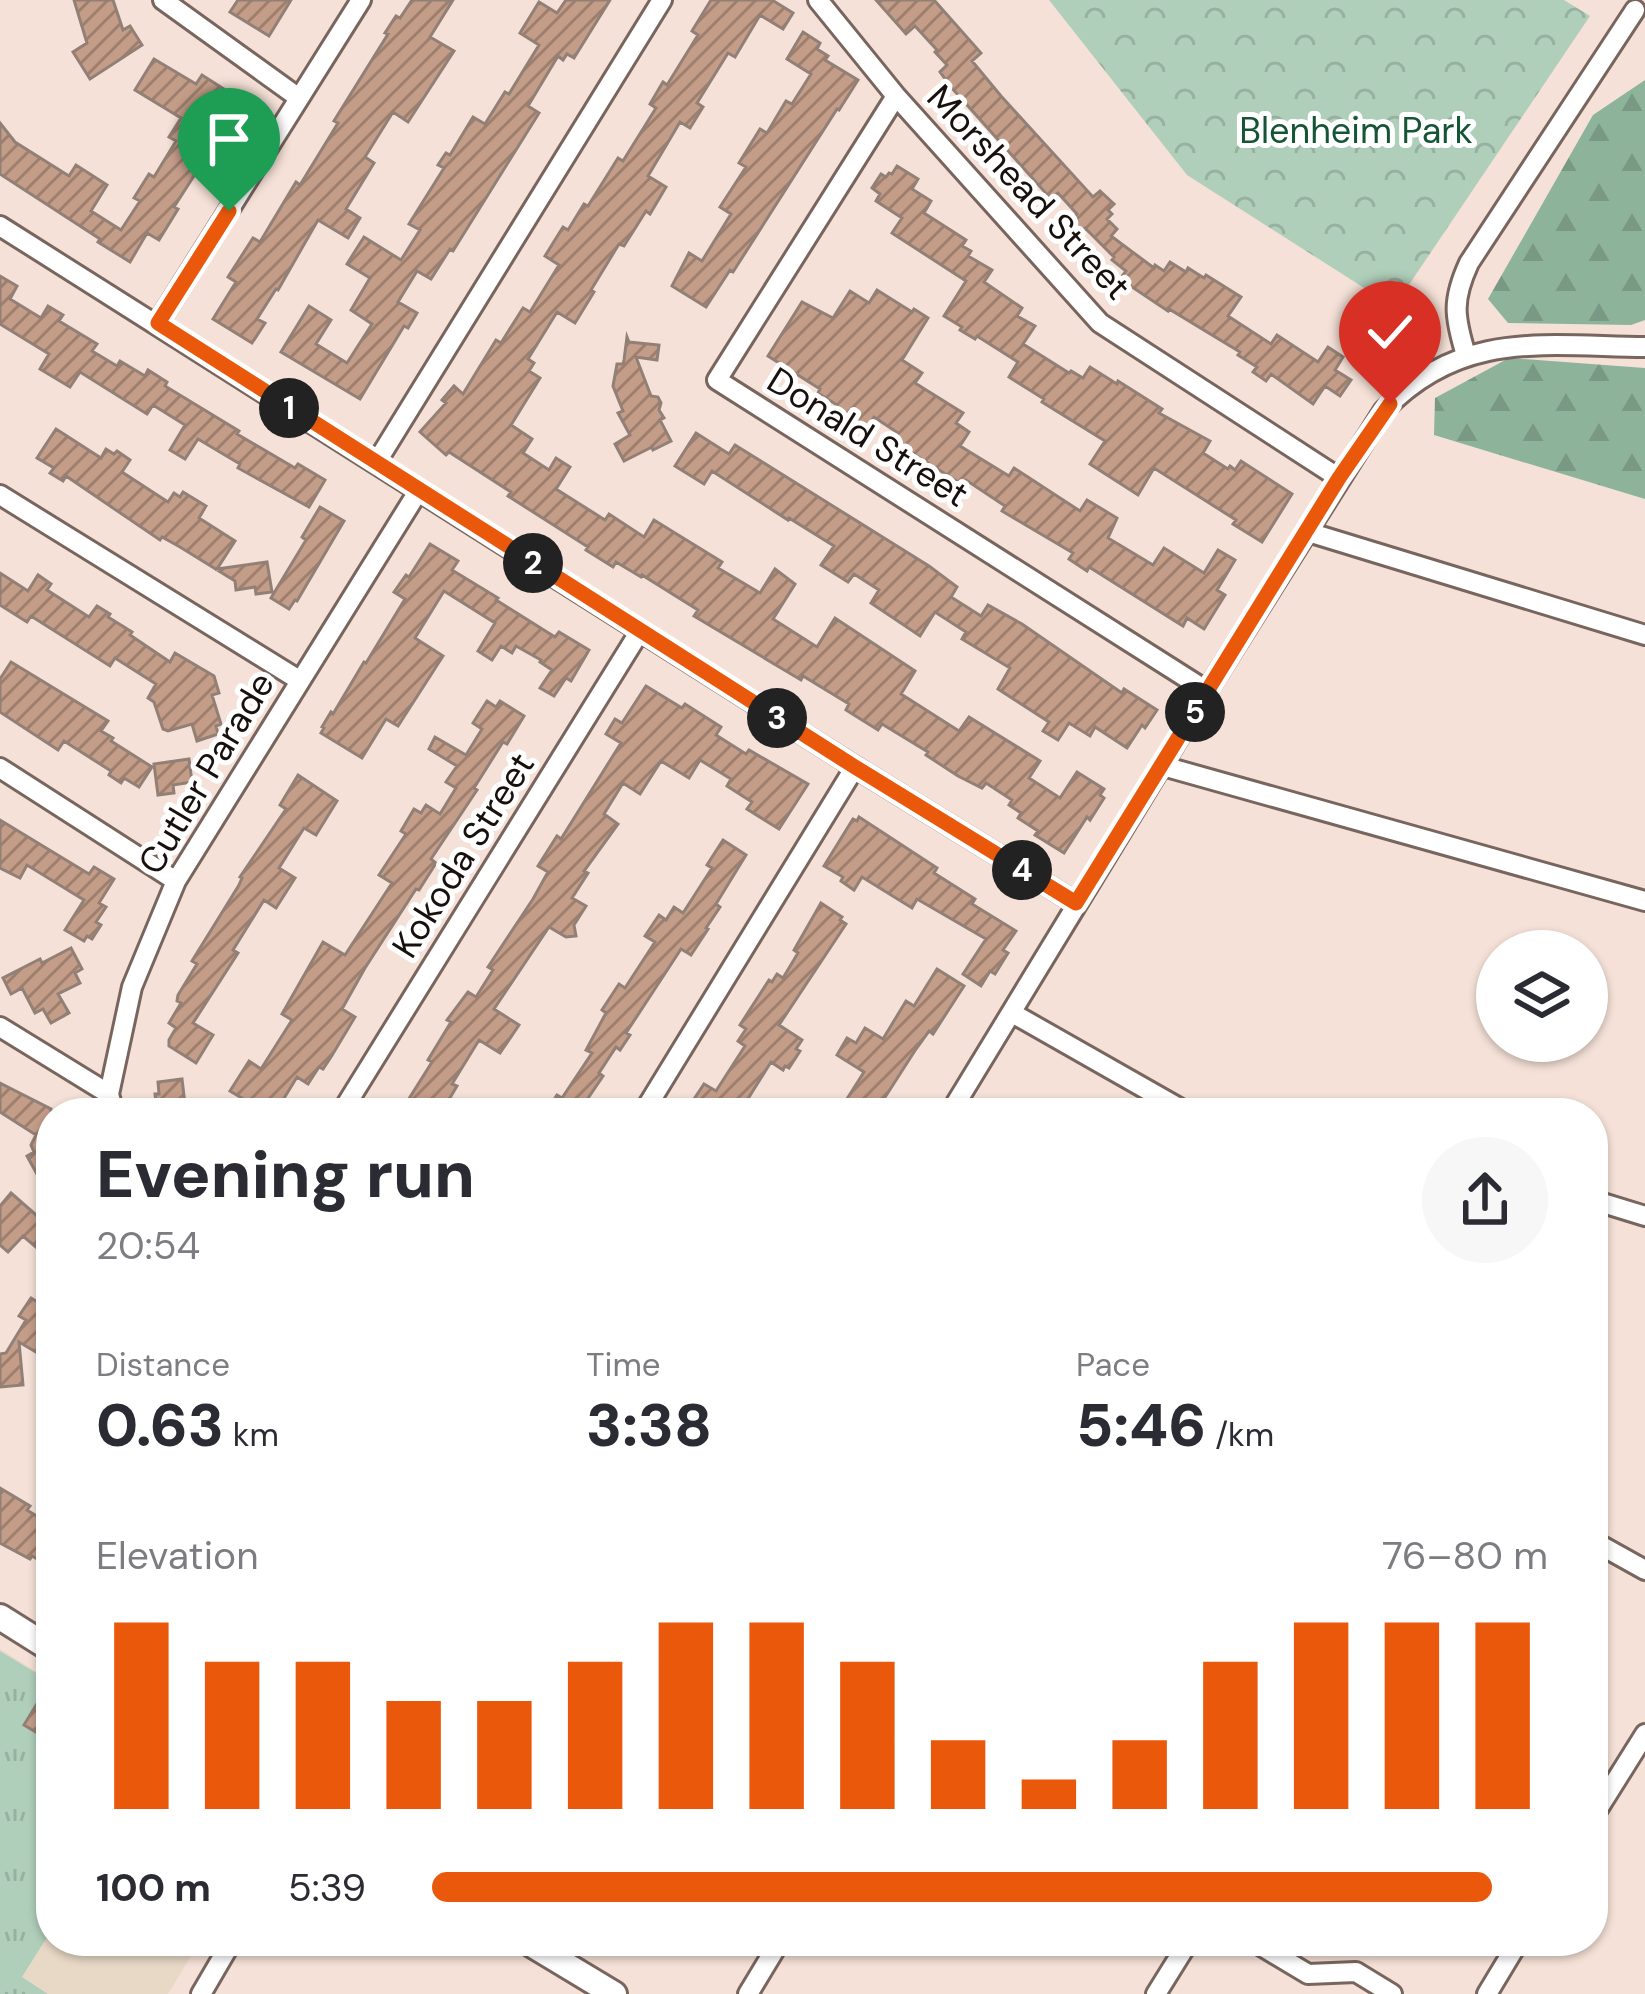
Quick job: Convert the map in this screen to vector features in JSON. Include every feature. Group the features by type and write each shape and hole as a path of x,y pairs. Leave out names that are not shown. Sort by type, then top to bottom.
{"street":[{"path":"163,0 299,98"},
{"path":"158,323 362,0"},
{"path":"376,463 662,0"},
{"name":"Morshead Street","path":"818,0 896,96 1100,323 1339,478"},
{"path":"1466,355 1455,305 1469,263 1635,10"},
{"name":"Donald Street","path":"896,96 717,380 1208,691"},
{"path":"0,226 1076,903"},
{"path":"959,1098 1339,478 1390,404 1423,376 1466,355 1515,346 1645,346"},
{"name":"Cutler Parade","path":"112,1098 132,987 176,881 419,490"},
{"path":"0,495 299,680"},
{"path":"1308,532 1645,634"},
{"name":"Kokoda Street","path":"350,1098 640,632"},
{"path":"1163,766 1645,901"},
{"path":"652,1098 855,767"},
{"path":"0,768 176,881"},
{"path":"1012,1013 1162,1098"},
{"path":"0,1027 102,1098"},
{"path":"1608,1205 1645,1216"},
{"path":"1608,1549 1645,1570"},
{"path":"0,1616 36,1639"},
{"path":"1608,1795 1642,1746"},
{"path":"201,1994 223,1956"},
{"path":"551,1956 614,1994"},
{"path":"748,1994 771,1956"},
{"path":"1156,1994 1180,1956"},
{"path":"1279,1956 1308,1973 1357,1972 1393,1994"},
{"path":"1487,1994 1510,1956"}],"shaded area":[{"path":"0,1649 36,1672 36,1956 191,1956 168,1994 0,1994"}],"green space":[{"name":"Blenheim Park","path":"1049,0 1564,0 1590,16 1394,307 1187,175"},
{"path":"1645,80 1645,320 1631,325 1508,323 1488,299 1593,115"},
{"path":"1509,358 1645,368 1645,499 1434,435 1435,398"},
{"path":"0,1651 36,1673 36,1955 22,1977 48,1994 0,1994"}],"building":[{"path":"74,0 113,0 123,30 130,26 142,45 90,79 73,52 87,43"},
{"path":"238,0 291,0 269,36 230,12"},
{"path":"412,0 453,0 430,37 454,51 408,122 393,112 365,157 374,163 346,209 360,218 348,238 318,220 257,319 265,323 252,343 213,319 236,282 228,277 253,238 260,242 296,182 300,185 385,33"},
{"path":"566,0 610,0 574,58 558,56 528,106 539,113 453,251 431,279 417,271 398,302 417,313 408,328 404,326 360,399 281,352 309,306 331,320 316,344 347,363 372,324 351,310 370,278 347,264 364,237 401,260 420,230 409,224 444,168 438,165 446,153 450,155 473,117 485,124 539,45 520,33 539,2 557,13"},
{"path":"711,0 772,0 793,13 783,29 760,15 735,57 728,53 697,103 703,107 690,128 680,122 648,176 666,187 624,246 619,244 575,323 557,312 528,359 534,363 529,371 540,378 511,425 532,439 523,453 549,470 556,458 570,467 556,489 605,520 609,514 644,537 654,520 722,562 718,568 760,593 775,569 795,584 773,619 817,647 835,618 915,671 901,694 959,731 969,717 1040,761 1029,778 1060,798 1077,772 1104,789 1100,795 1104,798 1064,853 1035,835 1038,831 1018,818 1021,813 1009,805 1012,800 986,783 982,788 958,776 882,724 878,730 846,710 849,704 694,616 698,610 642,575 616,562 613,567 508,496 511,492 449,452 446,455 420,432 446,403 442,400 454,386 463,394 496,340 501,343 523,308 530,312 559,265 545,256 563,227 568,230 584,204 588,206 618,158 623,161 656,108 650,104 663,82 667,85 698,35 692,31"},
{"path":"876,0 934,0 981,53 972,61 1001,96 1093,197 1100,191 1114,204 1107,219 1117,229 1111,236 1154,268 1164,271 1170,262 1186,272 1188,268 1241,297 1228,316 1271,344 1277,335 1318,362 1328,347 1343,357 1335,370 1351,380 1340,396 1325,386 1313,404 1271,374 1266,381 1253,372 1257,367 1240,352 1120,279 1126,271 1114,257 1085,228 1081,232 1070,221 1077,214 1058,193 1051,199 951,87 940,72 947,65 937,50 915,26 906,34"},
{"path":"803,32 820,43 817,49 828,56 825,60 858,80 706,307 672,286 689,253 702,261 731,214 720,207 746,167 739,163 760,129 767,133 786,101 792,104 811,74 787,59"},
{"path":"154,59 196,84 202,75 230,93 207,129 219,137 174,207 178,209 159,240 147,233 130,262 0,174 0,123 15,142 69,176 76,165 107,185 91,211 121,230 140,201 134,198 149,174 154,177 176,141 169,137 181,118 135,90"},
{"path":"897,166 918,179 912,189 931,201 924,213 966,240 962,246 971,251 968,256 992,270 984,282 1022,308 1017,316 1035,326 1023,344 1069,373 1083,378 1090,367 1118,381 1162,409 1159,413 1210,441 1203,453 1228,469 1235,470 1241,461 1292,494 1262,542 1154,468 1138,495 1090,464 1105,441 1009,377 1018,362 944,316 966,281 892,233 902,218 876,201 880,194 872,188 881,174 892,174"},
{"path":"0,276 17,286 10,299 41,318 48,306 63,315 59,321 97,344 92,351 145,376 148,370 167,382 165,386 239,431 237,434 325,480 309,507 238,468 240,464 198,439 185,459 170,450 185,425 153,405 147,414 80,372 70,387 40,369 49,354 0,324"},
{"path":"877,290 928,318 902,360 922,373 915,383 963,413 956,423 969,432 960,446 1009,476 1014,468 1080,511 1087,500 1117,518 1108,538 1153,565 1164,548 1204,573 1218,550 1235,560 1217,590 1225,595 1204,629 1187,618 1183,626 1089,567 1087,571 1069,559 1073,553 1002,511 1005,506 893,441 898,433 874,417 867,427 768,356 802,302 833,318 850,291 869,303"},
{"path":"627,337 629,342 659,345 657,360 636,357 651,396 661,403 664,418 660,420 671,441 624,461 615,444 630,435 618,413 623,411 613,386"},
{"path":"56,429 101,458 106,449 117,451 130,460 122,472 168,502 174,493 180,497 183,492 206,506 199,518 235,541 217,569 267,562 272,592 256,594 255,587 236,590 235,581 160,540 66,476 63,481 50,473 54,468 37,458"},
{"path":"696,433 729,454 735,445 929,566 957,587 951,597 981,616 988,605 1122,693 1124,689 1157,710 1127,748 1095,727 1090,736 1069,723 1058,740 1043,731 1049,722 998,689 1010,668 962,639 966,632 935,612 920,636 871,603 879,590 854,574 848,582 821,565 834,546 712,471 704,484 675,466"},
{"path":"320,507 344,521 289,609 271,598"},
{"path":"430,544 458,561 452,570 496,600 555,637 559,632 589,650 571,681 566,678 554,696 540,688 552,670 541,660 516,646 512,653 501,646 492,660 478,651 495,623 444,591 415,638 443,656 398,726 386,719 362,758 321,733 322,727 405,599 394,592"},
{"path":"0,573 28,591 38,575 51,584 47,590 89,617 97,606 170,662 175,653 214,676 219,693 212,695 221,724 216,726 218,734 197,741 192,724 163,729 154,702 148,698 156,684 115,658 110,666 31,616 27,622 0,605"},
{"path":"11,662 108,721 101,731 152,767 139,787 124,778 121,783 109,775 111,771 64,741 58,750 0,712 0,679"},
{"path":"646,686 721,727 716,735 746,754 749,750 808,784 779,829 747,809 752,802 727,786 731,779 700,760 689,778 661,761 640,794 623,783 604,814 618,824 584,871 588,873 572,898 586,906 574,925 576,936 566,937 549,927 494,1009 519,1025 500,1053 479,1040 452,1084 457,1086 450,1098 409,1098 432,1062 428,1060 451,1022 447,1020 468,992 476,997 493,970 488,967 548,872 538,866 557,836 561,839 621,743 606,734 615,719 622,723"},
{"path":"487,701 496,707 500,701 524,716 431,859 436,863 419,890 365,968 342,1009 355,1017 331,1057 308,1084 297,1077 284,1098 242,1098 230,1091 249,1061 261,1069 292,1020 282,1014 323,942 345,955 392,883 379,875 406,834 401,831 414,809 421,813 426,805 440,814 456,788 446,782 457,766 429,749 435,737 466,755 482,729 473,723"},
{"path":"189,759 192,782 173,785 174,793 158,795 154,764"},
{"path":"298,775 337,801 316,835 304,828 279,868 295,878 276,908 264,900 233,950 238,953 193,1023 213,1035 196,1063 169,1046 176,1028 169,1023 181,1003 178,995 240,877 286,809 280,805"},
{"path":"859,817 937,868 934,873 975,899 972,904 1016,931 995,974 990,971 981,986 963,974 986,939 917,899 912,908 862,877 854,890 824,866 853,819"},
{"path":"0,820 89,874 94,867 114,879 99,903 106,907 92,939 87,936 84,941 65,930 84,900 27,865 20,878 0,868"},
{"path":"723,840 746,855 716,904 720,907 708,929 691,955 681,949 626,1033 630,1035 599,1073 603,1076 588,1098 562,1098 592,1053 586,1050 606,1013 602,1010 619,984 625,988 655,942 645,936 659,915 666,920 674,907 683,913 712,868 707,865"},
{"path":"821,903 842,917 846,924 779,1025 802,1040 789,1068 783,1070 771,1062 748,1098 695,1098 704,1084 716,1091 745,1046 738,1041 746,1029 740,1025 769,980 777,974 783,978 798,953 794,950"},
{"path":"71,948 82,969 75,973 80,983 58,994 69,1013 51,1023 43,1009 35,1013 22,988 11,994 3,978"},
{"path":"937,969 964,986 885,1098 848,1098 864,1072 837,1055 847,1038 856,1043 865,1028 883,1039 906,1001 914,1006"},
{"path":"182,1079 184,1098 155,1098 158,1082"},
{"path":"0,1083 36,1101 36,1135 0,1112"},
{"path":"36,1135 36,1172 27,1156 34,1152 31,1145"},
{"path":"11,1193 36,1215 36,1247 23,1236 8,1252 0,1245 0,1206"},
{"path":"31,1298 36,1301 36,1352 19,1342 23,1385 0,1387 0,1354 6,1353 26,1320 19,1316"},
{"path":"0,1488 30,1506 27,1510 36,1516 36,1558 0,1543"},
{"path":"36,1705 36,1732 24,1725"}],"route":[{"path":"229,211 158,323 640,632 1076,903 1339,478 1390,404"}]}
